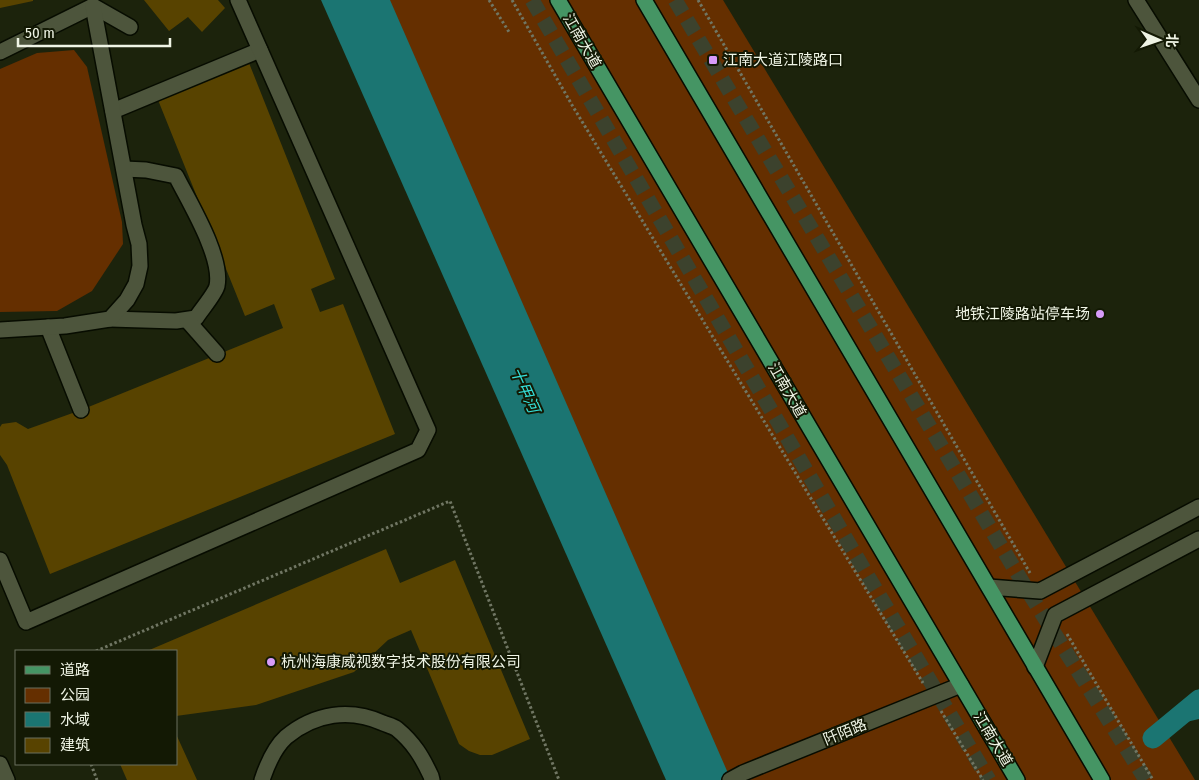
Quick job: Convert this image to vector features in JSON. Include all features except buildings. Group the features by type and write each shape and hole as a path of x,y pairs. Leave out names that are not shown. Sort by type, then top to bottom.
{"main road":[{"name":"江南大道","path":"558,0 1017,780"},
{"path":"644,0 1102,780"}],"street":[{"path":"0,560 26,622 418,450 428,430 238,0"},
{"path":"1136,0 1199,100"},
{"path":"93,6 130,27"},
{"path":"0,52 93,6"},
{"path":"93,6 139,244 140,266 136,284 127,300 110,319"},
{"path":"0,43 29,38"},
{"path":"113,111 260,50"},
{"path":"0,330 65,326 110,319 176,321 196,318 217,286 216,263 203,228 176,176 146,170 124,169"},
{"path":"187,320 217,354"},
{"path":"48,327 81,410"},
{"path":"988,587 1040,591 1199,507"},
{"path":"1035,666 1055,615 1199,538"},
{"name":"阡陌路","path":"736,776 961,685"},
{"path":"262,780 268,762 286,738 310,721 339,713 369,716 396,728 418,749 432,780"},
{"path":"0,764 7,780"}],"path":[{"path":"489,0 509,32"},
{"path":"512,0 572,105 983,780"},
{"path":"698,0 1040,591"},
{"path":"98,650 450,501 559,780"},
{"path":"1055,615 1153,780"},
{"path":"91,765 97,780"}],"green space":[{"path":"381,0 723,0 1195,780 715,780"},
{"path":"74,50 87,67 122,222 123,244 92,291 57,311 0,312 0,69 37,53"}],"water":[{"name":"十甲河","path":"321,0 390,0 731,780 666,780"},
{"path":"1199,689 1199,719 1169,726"}],"waterway":[{"path":"1153,738 1199,700"}],"tunnel":[{"path":"532,0 989,780"},
{"path":"675,0 1026,588 1146,780"}],"place":[{"name":"江南大道江陵路口","path":"713,60"},
{"name":"地铁江陵路站停车场","path":"1100,314"},
{"name":"杭州海康威视数字技术股份有限公司","path":"271,662"}]}
